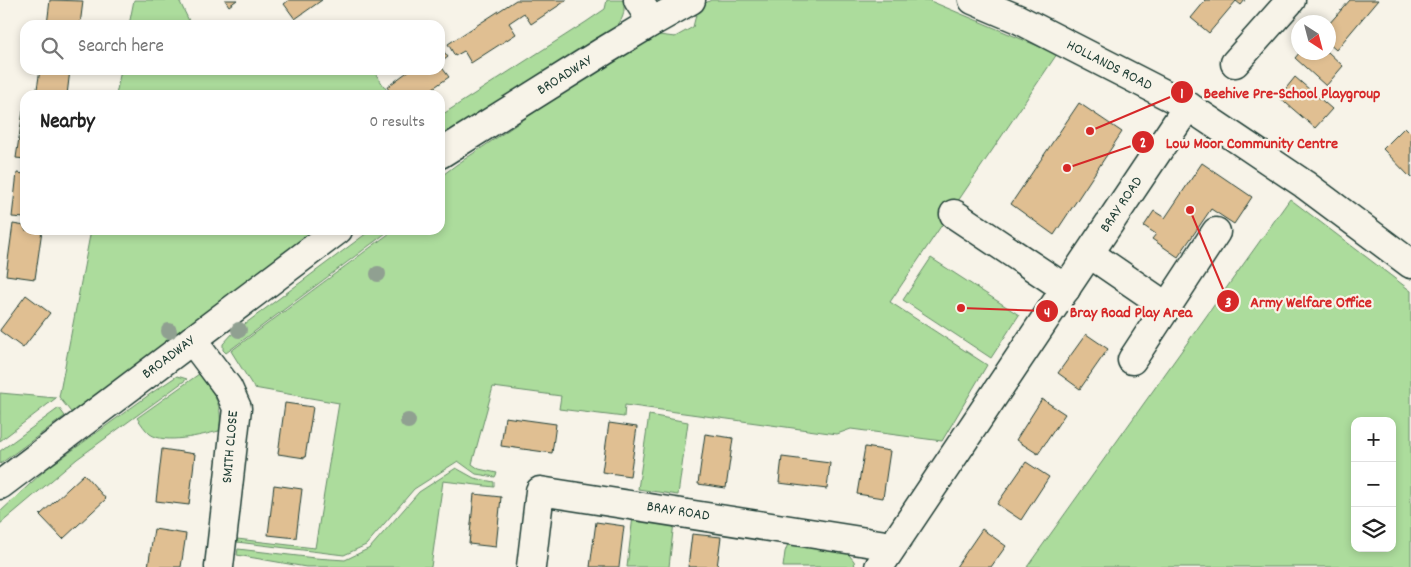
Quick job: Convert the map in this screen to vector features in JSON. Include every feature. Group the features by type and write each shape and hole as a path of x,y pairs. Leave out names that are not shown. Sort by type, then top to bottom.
{"street":[{"name":"BROADWAY","path":"445,151 645,11 691,0"},
{"name":"HOLLANDS ROAD","path":"973,0 1018,19 1188,106 1304,184 1411,264"},
{"path":"1235,64 1292,0"},
{"name":"BRAY ROAD","path":"531,567 540,491 886,556 1188,106"},
{"path":"954,214 1066,289"},
{"path":"1132,360 1216,232"},
{"name":"BROADWAY","path":"0,485 331,235"},
{"path":"1090,254 1166,306"},
{"name":"SMITH CLOSE","path":"192,340 228,388 237,408 219,567"}],"green space":[{"path":"134,0 179,0 189,20 130,20"},
{"path":"607,0 623,0 623,16 607,35 445,141 445,113 605,9"},
{"path":"711,0 928,0 1057,54 890,302 987,365 942,441 851,429 837,434 625,405 624,417 559,409 561,396 493,387 472,464 479,469 497,473 495,477 476,474 458,461 414,489 366,545 344,555 237,542 237,539 315,548 339,403 254,388 231,351 387,235 445,235 445,173 651,34 675,37 693,27 698,7"},
{"path":"120,75 376,75 387,90 117,90"},
{"path":"1290,199 1411,291 1411,567 1027,567"},
{"path":"90,235 318,235 74,416 59,397"},
{"path":"364,235 383,235 226,353 223,350 223,344 234,332"},
{"path":"931,258 1019,315 991,358 903,300"},
{"path":"199,374 209,387 219,407 219,431 194,437 174,439 165,439 150,434 137,418"},
{"path":"177,376 187,379 77,459 0,524 0,512 45,470"},
{"path":"0,393 56,398 0,441"},
{"path":"59,408 65,416 0,464 0,451"},
{"path":"649,415 688,422 678,495 638,489"},
{"path":"456,468 474,478 494,482 494,487 443,481 431,567 306,567 237,555 238,549 345,560 370,548 419,492"},
{"path":"633,516 674,522 669,567 627,567"},
{"path":"790,538 844,549 854,561 855,567 783,567 785,552"}],"building":[{"path":"50,0 83,1 81,20 48,20"},
{"path":"225,0 237,0 229,6"},
{"path":"289,0 322,0 295,19 284,4"},
{"path":"516,0 567,0 531,24 524,13 509,23 516,34 471,63 464,51 455,56 448,44"},
{"path":"1204,0 1245,0 1241,5 1236,1 1209,33 1191,18"},
{"path":"1350,0 1378,0 1336,50 1336,16"},
{"path":"1336,59 1343,66 1326,86 1297,60"},
{"path":"445,72 449,77 430,90 389,90 387,87 403,75 445,75"},
{"path":"39,75 69,75 68,90 37,90"},
{"path":"1295,77 1332,109 1315,128 1279,97"},
{"path":"1079,103 1122,132 1054,235 1011,204"},
{"path":"1405,127 1411,133 1411,178 1383,149"},
{"path":"20,131 20,158 16,158"},
{"path":"1202,163 1252,197 1234,224 1211,209 1178,257 1152,239 1156,234 1144,226 1154,211 1165,218"},
{"path":"17,173 20,173 20,218 12,217"},
{"path":"13,224 20,225 20,235 41,235 35,279 6,275"},
{"path":"26,295 50,313 23,348 0,330"},
{"path":"1086,334 1108,349 1080,389 1058,373"},
{"path":"1042,399 1065,414 1038,454 1016,440"},
{"path":"285,403 313,407 305,458 278,454"},
{"path":"505,417 556,424 552,453 501,446"},
{"path":"609,423 637,427 630,476 602,472"},
{"path":"705,434 733,438 726,488 698,484"},
{"path":"865,447 890,451 883,498 857,494"},
{"path":"162,449 195,454 189,505 156,501"},
{"path":"782,457 830,463 827,489 779,483"},
{"path":"1026,462 1049,477 1021,520 997,504"},
{"path":"84,474 106,499 63,539 40,515"},
{"path":"274,485 302,489 296,538 268,535"},
{"path":"474,494 501,497 496,547 469,544"},
{"path":"596,522 624,526 619,567 590,567"},
{"path":"154,529 186,534 181,567 148,567"},
{"path":"982,529 1006,546 991,567 956,567"},
{"path":"692,534 721,537 717,567 688,567"}],"place":[{"name":"Beehive Pre-School Playgroup","path":"1090,131"},
{"name":"Low Moor Community Centre","path":"1067,168"},
{"name":"Army Welfare Office","path":"1190,210"},
{"name":"Bray Road Play Area","path":"961,308"}]}
